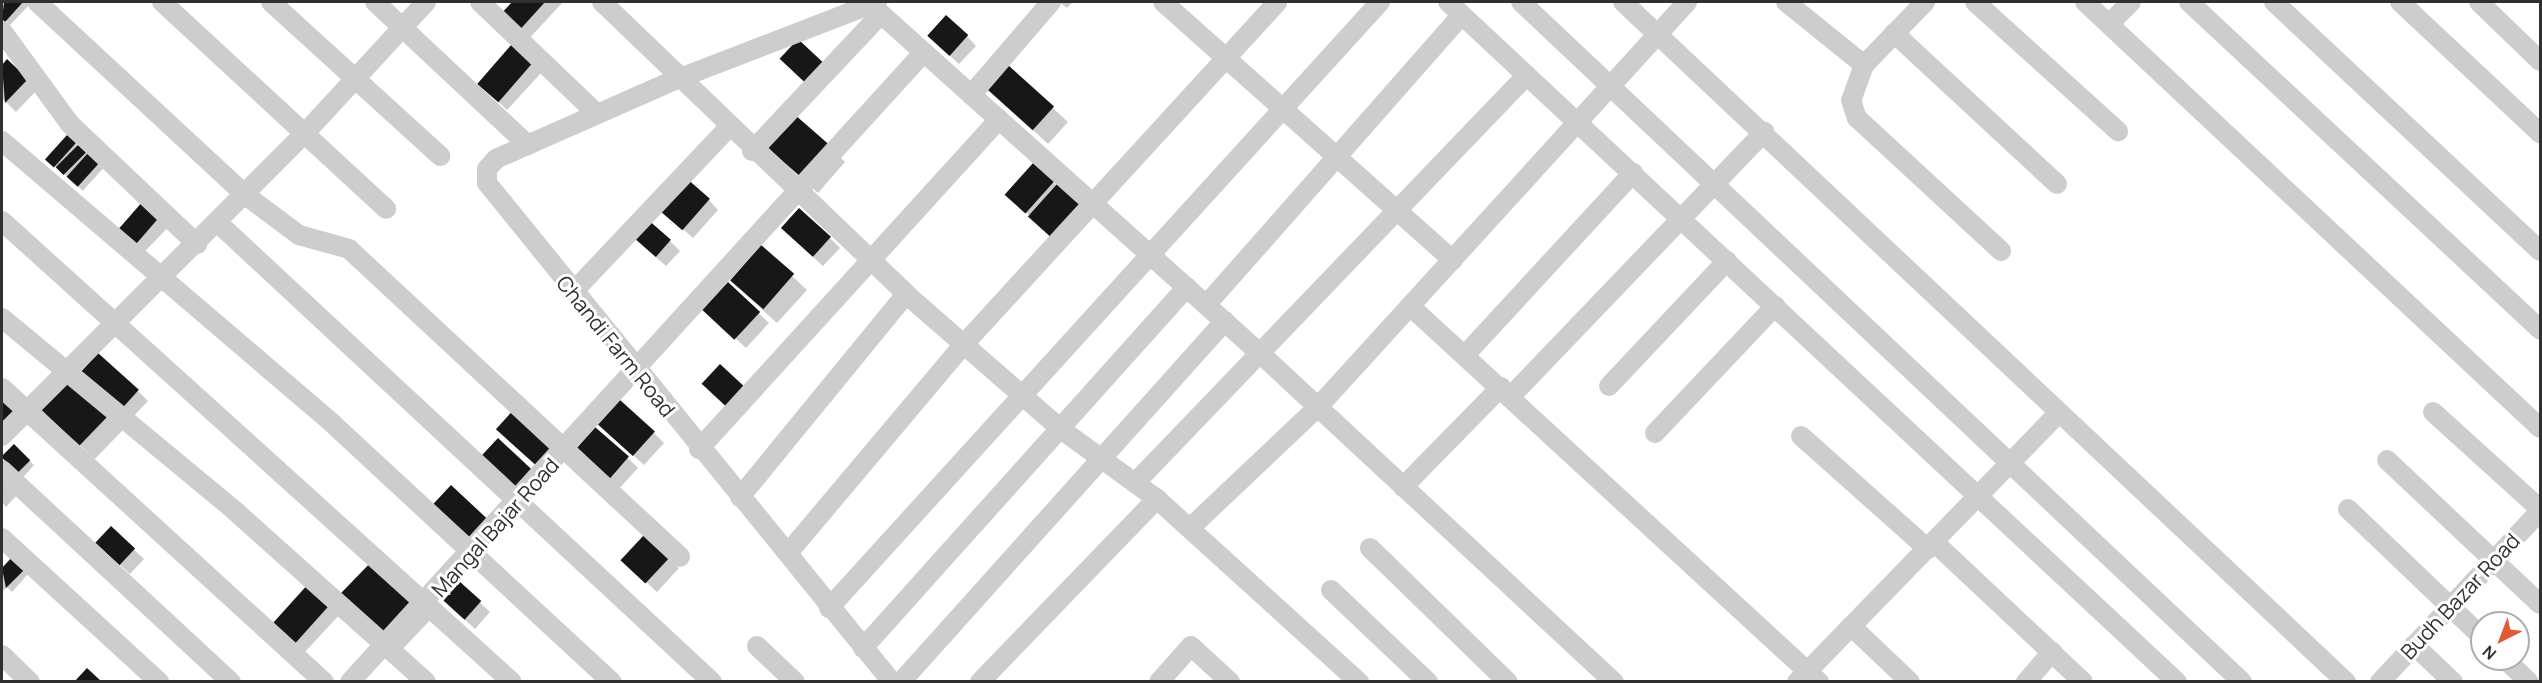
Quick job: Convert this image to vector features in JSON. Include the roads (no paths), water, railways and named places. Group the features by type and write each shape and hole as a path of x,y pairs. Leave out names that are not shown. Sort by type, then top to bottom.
{"street":[{"path":"37,2 244,194 299,235 349,249 680,557"},
{"path":"162,2 306,132 387,209"},
{"path":"271,2 440,156"},
{"path":"375,2 528,145"},
{"path":"2,436 118,320 164,278 306,132 426,2"},
{"path":"480,2 597,114"},
{"path":"602,2 677,79 797,195 906,294 965,343 1062,430 1136,482 1190,528 1359,681"},
{"path":"971,95 1051,2"},
{"path":"1163,2 1401,211 1453,260"},
{"path":"788,553 965,343 1093,205 1225,56 1277,2"},
{"path":"829,608 1380,2"},
{"path":"1521,2 2242,681"},
{"path":"1623,2 1764,132 2056,415 2346,681"},
{"path":"1190,528 1318,407 1580,124 1687,2"},
{"path":"1786,2 1864,65"},
{"path":"1925,2 1864,65 1851,100 1857,118 2001,251"},
{"path":"1976,2 2118,131"},
{"path":"2085,2 2541,428"},
{"path":"2109,24 2131,2"},
{"path":"2189,2 2541,329"},
{"path":"2274,2 2541,251"},
{"path":"2400,2 2541,133"},
{"path":"2479,2 2541,61"},
{"path":"752,151 866,6 924,52 1093,205 1207,304 1614,681"},
{"name":"Chandi Farm Road","path":"866,6 677,79 496,159 487,169 487,183 699,449 788,553 829,608 892,681"},
{"path":"1207,304 1338,155 1455,8 1980,496 2173,680"},
{"path":"2,31 70,124 197,244"},
{"path":"1894,33 2058,184"},
{"name":"Mangal Bajar Road","path":"350,681 473,553 924,52"},
{"path":"1136,482 1263,356 1527,75"},
{"path":"699,449 999,119"},
{"path":"573,292 728,128"},
{"path":"1403,487 1506,391 1681,219 1764,132"},
{"path":"2,141 164,278 473,553 612,681"},
{"path":"1465,355 1633,173"},
{"path":"2,221 118,320 512,681"},
{"path":"217,222 712,681"},
{"path":"1609,386 1727,261"},
{"path":"864,648 1062,430 1187,287"},
{"path":"740,497 906,294"},
{"path":"1410,306 1506,391 1808,678 1851,626 1980,496 2056,415"},
{"path":"1655,433 1775,306"},
{"path":"2,318 58,369 69,370 426,681"},
{"path":"902,681 1104,459 1225,321"},
{"path":"2,388 324,681"},
{"path":"2433,412 2541,510"},
{"path":"1801,436 1931,545 2083,681"},
{"path":"2387,460 2541,603"},
{"path":"2,470 231,681"},
{"path":"980,681 1157,500"},
{"path":"2348,509 2470,625"},
{"name":"Budh Bazar Road","path":"2380,681 2541,510"},
{"path":"2,538 159,681"},
{"path":"1370,548 1508,681"},
{"path":"1330,590 1428,681"},
{"path":"1851,626 1910,681"},
{"path":"2414,645 2453,681"},
{"path":"757,646 795,681"},
{"path":"1159,681 1191,646 1230,681"},
{"path":"2026,681 2052,652"},
{"path":"2,655 30,681"}]}
